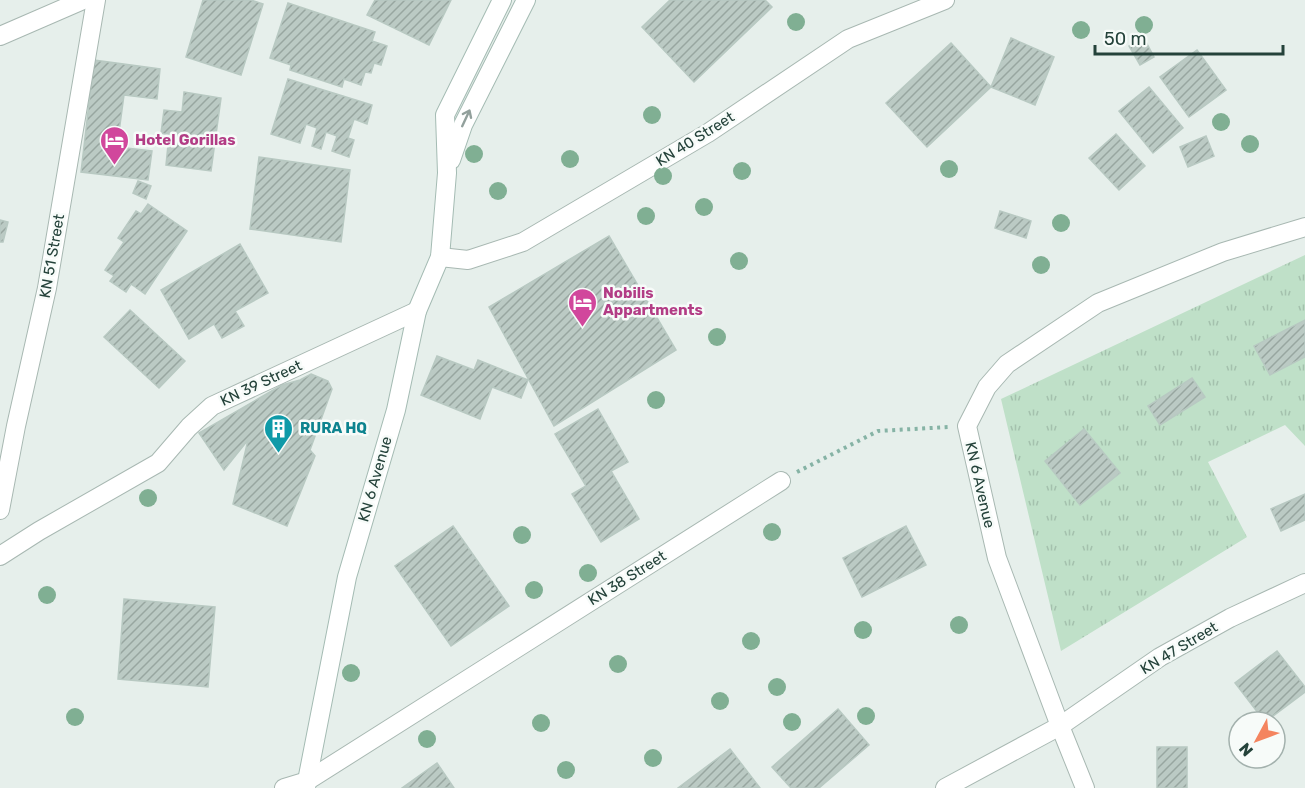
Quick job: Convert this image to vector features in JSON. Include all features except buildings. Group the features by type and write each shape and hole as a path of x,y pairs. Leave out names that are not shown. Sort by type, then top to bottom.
{"street":[{"path":"0,36 83,0"},
{"name":"KN 51 Street","path":"0,510 47,288 96,0"},
{"name":"KN 6 Avenue","path":"306,785 347,577 396,410 417,312 440,257 447,173 445,116 502,0"},
{"name":"KN 6 Avenue","path":"447,173 463,125 525,0"},
{"name":"KN 40 Street","path":"440,257 468,260 523,242 708,133 848,39 945,0"},
{"name":"KN 6 Avenue","path":"1085,788 997,558 967,426 987,387 1007,364 1098,303 1223,252 1305,227"},
{"name":"KN 39 Street","path":"0,556 158,463 189,427 212,406 417,312"},
{"name":"KN 38 Street","path":"284,788 306,785 781,481"},
{"name":"KN 47 Street","path":"945,788 1060,726 1160,657 1230,618 1305,583"}],"path":[{"path":"781,481 878,431 967,426"}],"green space":[{"path":"1305,255 1305,446 1285,425 1208,462 1247,537 1061,651 1001,399"}],"place":[{"name":"Hotel Gorillas","path":"114,166"},
{"name":"Nobilis Appartments","path":"582,328"},
{"name":"RURA HQ","path":"279,454"}]}
